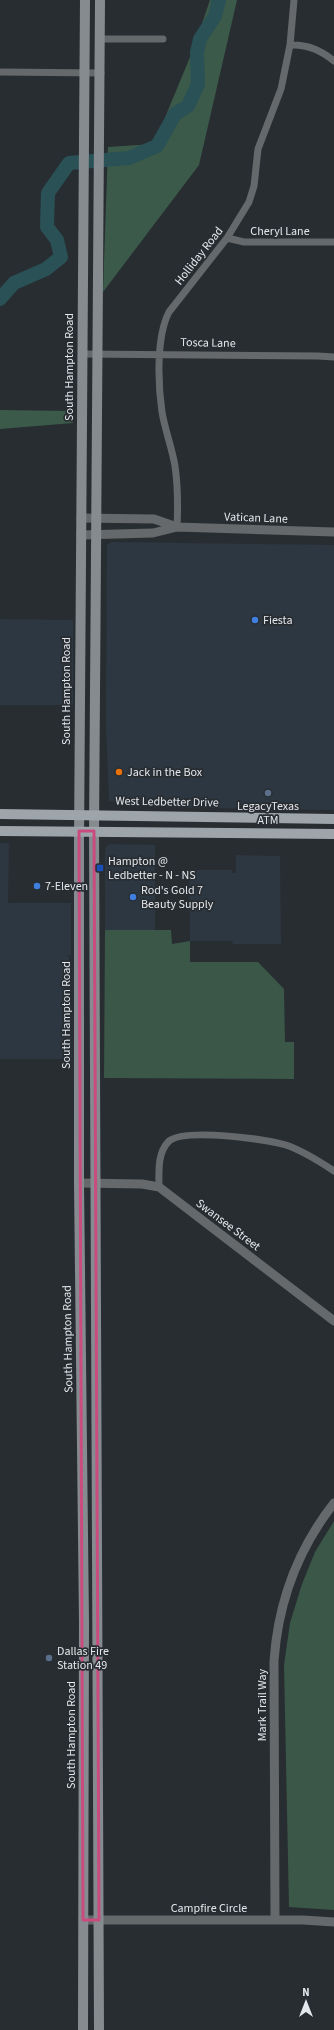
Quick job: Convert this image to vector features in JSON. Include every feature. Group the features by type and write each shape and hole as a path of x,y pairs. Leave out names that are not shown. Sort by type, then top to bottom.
{"main road":[{"name":"South Hampton Road","path":"84,2030 84,1622 79,1183 79,814 82,184 85,0"},
{"path":"99,2030 96,1622 94,815 101,73 100,0"},
{"path":"85,38 100,39"},
{"path":"80,596 96,597"},
{"name":"West Ledbetter Drive","path":"0,814 225,816 334,819"},
{"path":"222,833 225,816"},
{"path":"0,831 334,834"},
{"path":"80,1063 95,1066"},
{"path":"80,1296 96,1296"},
{"path":"84,1622 96,1622"}],"street":[{"name":"Holliday Road","path":"177,527 178,484 175,464 162,413 159,353 161,334 168,312 227,238 250,202 254,186 258,149 277,102 290,45 294,0"},
{"path":"100,39 163,39"},
{"path":"290,45 301,44 323,52 334,61"},
{"path":"0,72 101,73"},
{"name":"Cheryl Lane","path":"227,238 244,242 334,242"},
{"name":"Tosca Lane","path":"82,354 159,353 334,357"},
{"name":"Vatican Lane","path":"81,518 154,518 177,527"},
{"name":"Vatican Lane","path":"81,535 153,533 177,527 334,532"},
{"path":"159,1187 159,1162 163,1148 170,1141 180,1136 224,1136 264,1139 286,1145 309,1155 334,1171"},
{"name":"Swansee Street","path":"79,1183 142,1184 159,1187 333,1317"},
{"name":"Mark Trail Way","path":"274,1920 275,1642 289,1582 309,1540 334,1503"},
{"name":"Campfire Circle","path":"83,1920 274,1920 334,1922"}],"highlighted area":[{"path":"79,831 94,831 99,1920 83,1920"}],"shaded area":[{"path":"111,542 334,545 334,810 148,807 148,801 109,801 106,724 107,545"},
{"path":"0,619 73,620 73,705 0,705"},
{"path":"0,843 9,843 8,903 71,903 71,955 64,955 69,956 72,1059 0,1059"},
{"path":"109,844 155,845 155,930 105,930 105,848"},
{"path":"236,855 280,856 281,944 233,944 232,941 190,941 189,870 232,870 232,873 236,873"}],"green space":[{"path":"210,0 237,0 199,165 103,292 108,147 154,144 193,50"},
{"path":"0,410 73,411 73,423 0,429"},
{"path":"105,930 171,930 172,944 190,941 190,962 258,962 284,989 285,1042 294,1042 294,1079 104,1078"},
{"path":"334,1521 334,1910 289,1907 284,1665 290,1623 302,1584 315,1552"}],"waterway":[{"path":"0,299 14,283 46,269 61,257 57,240 47,227 48,193 69,163 129,158 157,146 175,114 188,106 198,84 197,52 200,39 215,16 219,0"}],"place":[{"name":"Fiesta","path":"255,620"},
{"name":"Jack in the Box","path":"119,772"},
{"name":"LegacyTexas ATM","path":"268,793"},
{"name":"Hampton @ Ledbetter - N - NS","path":"100,868"},
{"name":"7-Eleven","path":"37,886"},
{"name":"Rod's Gold 7 Beauty Supply","path":"133,897"},
{"name":"Dallas Fire Station 49","path":"49,1658"}]}
